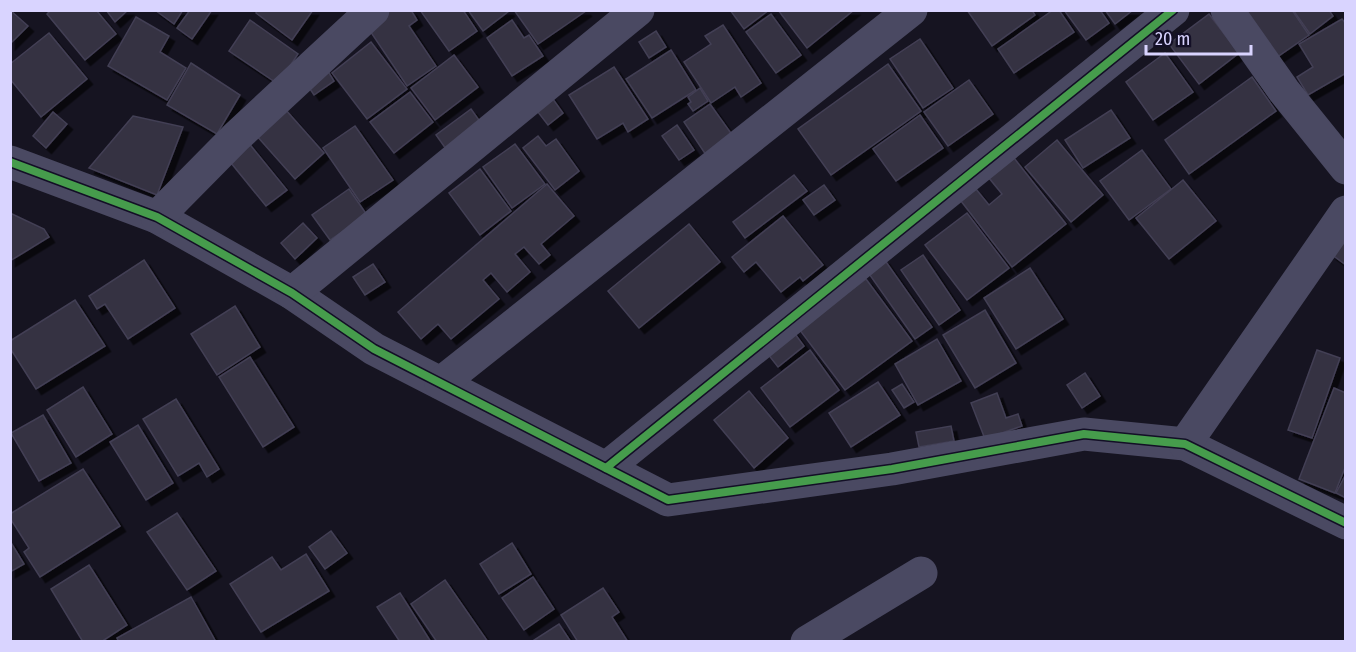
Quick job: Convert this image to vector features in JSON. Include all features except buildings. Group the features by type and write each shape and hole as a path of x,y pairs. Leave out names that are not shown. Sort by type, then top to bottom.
{"street":[{"path":"157,218 236,137 373,10"},
{"path":"292,294 638,10"},
{"path":"441,383 911,10"},
{"path":"606,468 1173,10"},
{"path":"1227,10 1284,91 1346,168"},
{"path":"10,162 157,218 292,294 374,349 668,500 892,469 1084,434 1185,444 1346,523"},
{"path":"1185,444 1346,212"},
{"path":"807,642 921,573"}],"cycle path":[{"path":"606,468 1173,10"},
{"path":"10,162 157,217 292,293 374,349 668,500 892,469 1084,434 1185,444 1346,523"}]}
